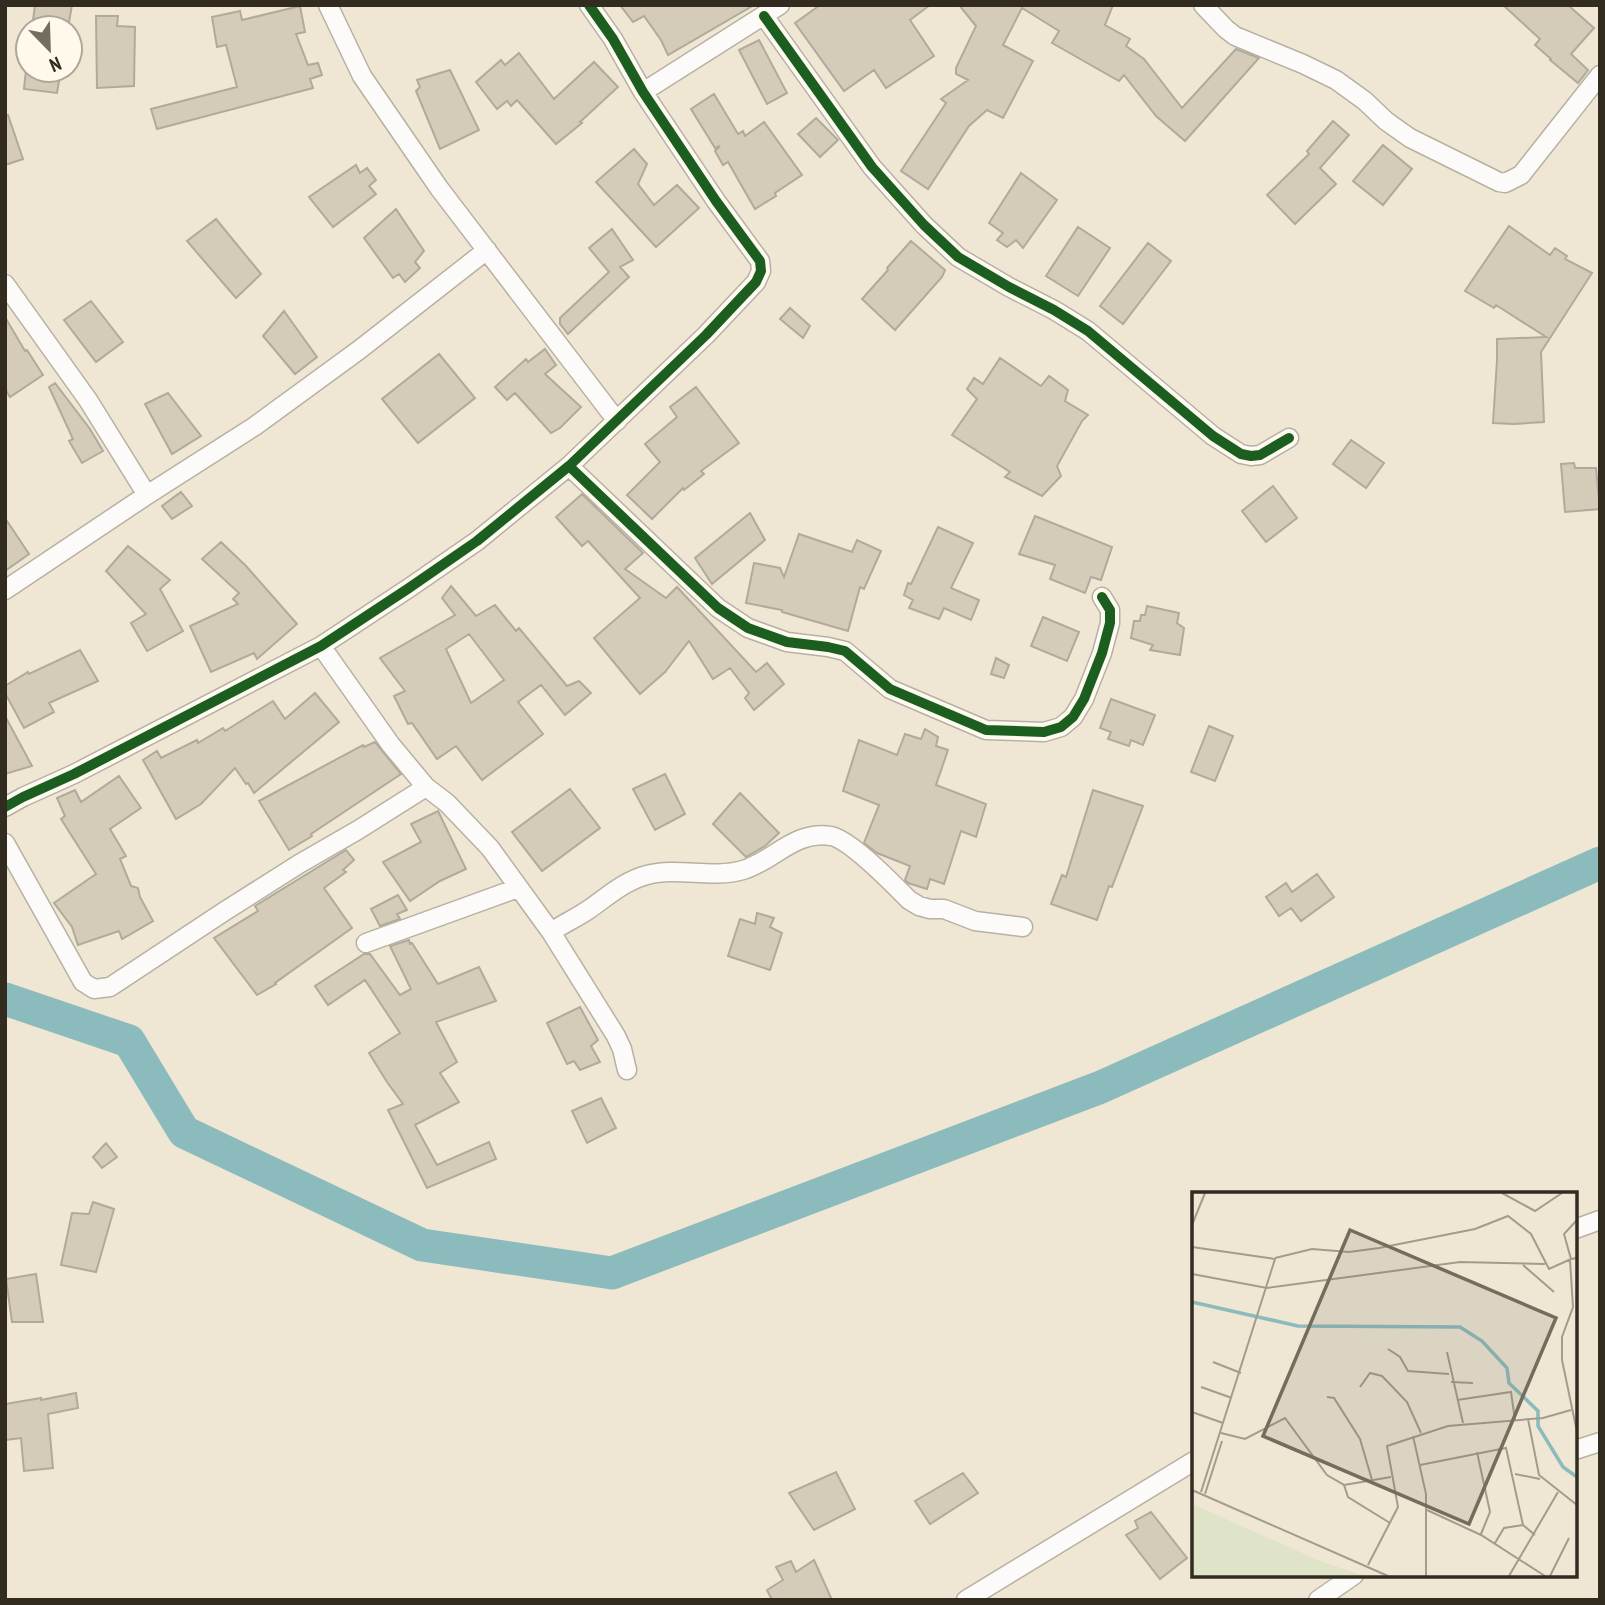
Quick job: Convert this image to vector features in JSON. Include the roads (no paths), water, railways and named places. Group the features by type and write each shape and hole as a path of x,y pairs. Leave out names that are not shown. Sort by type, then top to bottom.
{"street":[{"path":"328,5 362,76 439,188 617,422"},
{"path":"5,807 321,646 477,541 569,466 617,422 756,282 761,271 760,261 643,92 614,39 589,5"},
{"path":"643,92 780,5"},
{"path":"1203,5 1235,37 1336,80 1410,138 1499,182 1505,183 1521,175 1600,75"},
{"path":"764,16 872,167 924,225 958,257 1088,331 1213,436 1241,454 1260,455 1289,438"},
{"path":"5,590 256,426 487,250"},
{"path":"5,284 88,400 147,495"},
{"path":"569,466 718,608 748,628 787,642 845,651 890,689 986,730 1044,732 1061,727 1073,717 1084,699 1102,653 1110,623 1110,610 1102,597"},
{"path":"321,646 391,745 426,786 482,839 551,932 616,1036 627,1070"},
{"path":"5,843 83,982 94,989 110,987 225,911 426,786"},
{"path":"551,932 627,883 647,875 668,872 732,873 746,869 793,842 831,836 854,849 919,906 944,909 975,921 1023,927"},
{"path":"366,943 518,888"},
{"path":"1577,1228 1600,1220"},
{"path":"1577,1449 1600,1442"},
{"path":"966,1600 1192,1462"},
{"path":"1318,1600 1351,1577"}],"waterway":[{"path":"5,999 129,1041 184,1132 422,1245 612,1273 1101,1087 1600,863"}]}
